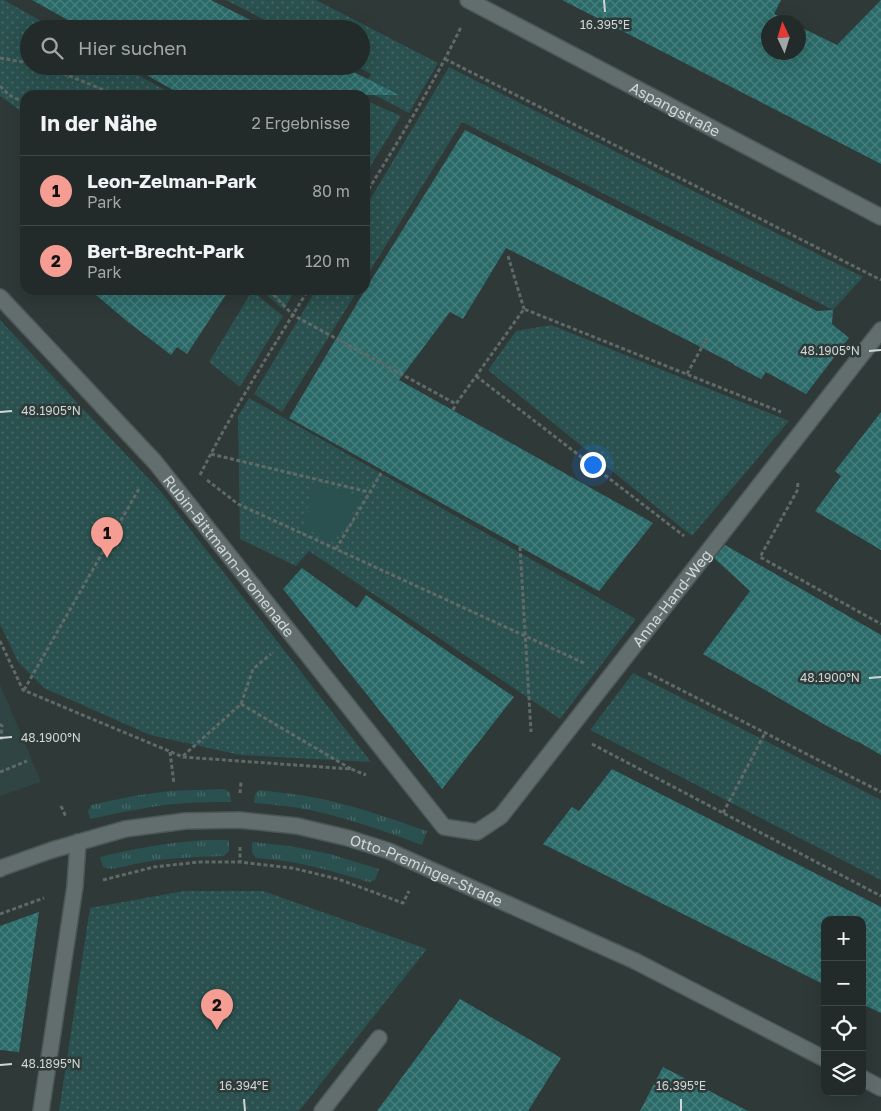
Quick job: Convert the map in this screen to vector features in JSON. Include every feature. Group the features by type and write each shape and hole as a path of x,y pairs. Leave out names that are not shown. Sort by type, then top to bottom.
{"street":[{"name":"Aspangstraße","path":"470,1 881,217"},
{"name":"Rubin-Bittmann-Promenade","path":"0,297 155,462 444,827"},
{"name":"Anna-Hand-Weg","path":"444,827 477,832 501,816 881,330"},
{"name":"Otto-Preminger-Straße","path":"1,868 52,850 125,829 185,821 239,820 297,826 348,838 424,865 635,961 821,1057"},
{"path":"40,1111 75,886 78,842"},
{"path":"322,1111 379,1038"},
{"path":"866,1080 881,1088"}],"path":[{"path":"370,187 446,59 470,1"},
{"path":"0,58 20,61"},
{"path":"446,59 881,280"},
{"path":"66,75 104,90"},
{"path":"0,86 9,95 20,100"},
{"path":"508,256 524,309"},
{"path":"274,295 293,315 456,404"},
{"path":"187,503 231,416 305,295"},
{"path":"524,309 808,423"},
{"path":"453,410 524,309"},
{"path":"688,374 707,338"},
{"path":"476,376 707,553"},
{"path":"425,394 428,389"},
{"path":"211,454 369,492"},
{"path":"23,690 155,462"},
{"path":"336,549 383,470"},
{"path":"201,475 238,504 611,675"},
{"path":"799,481 797,491 760,556 881,624"},
{"path":"520,546 533,776"},
{"path":"183,757 241,704 253,669 293,636"},
{"path":"0,641 23,690 183,757 352,769"},
{"path":"623,661 881,792"},
{"path":"241,704 352,769 368,776"},
{"path":"0,724 2,726 0,742"},
{"path":"568,731 881,896"},
{"path":"723,813 765,733"},
{"path":"170,752 174,784"},
{"path":"0,772 26,761"},
{"path":"0,914 75,886 154,867 198,862 240,862 292,868 338,878 403,903 424,865"}],"shaded area":[{"path":"0,684 41,782 0,796"}],"green space":[{"path":"0,0 4,0 39,20 20,20 20,75 138,75 165,90 20,90 20,110 0,96"},
{"path":"226,0 316,0 355,20 265,20"},
{"path":"370,28 438,63 409,113 370,93 370,90 363,89 371,74"},
{"path":"449,67 863,277 833,310 462,122 370,271 370,200"},
{"path":"370,102 401,116 370,167"},
{"path":"250,295 257,295 283,316 240,387 209,362"},
{"path":"267,295 292,295 284,310"},
{"path":"313,295 355,295 282,412 254,394"},
{"path":"0,320 162,493 371,762 240,755 150,735 44,688 18,662 0,624"},
{"path":"551,325 789,421 692,536 488,370 516,331"},
{"path":"249,398 636,619 560,719 309,551 296,566 240,539 238,416"},
{"path":"311,483 363,497 333,542 305,528"},
{"path":"633,673 881,800 881,880 590,730"},
{"path":"224,789 230,792 231,802 163,805 90,819 88,811 91,805 133,796 169,791"},
{"path":"259,790 331,801 427,831 422,845 361,823 323,813 254,803 255,794"},
{"path":"203,840 229,840 229,851 224,856 165,859 113,869 103,867 100,857 152,846"},
{"path":"252,842 290,846 330,854 379,869 375,880 369,882 299,864 256,858 252,853"},
{"path":"184,891 263,891 427,949 299,1111 59,1111 90,908"}],"building":[{"path":"32,0 211,0 250,20 68,20"},
{"path":"562,0 781,0 774,14 776,15 761,15 761,60 806,60 806,30 837,45 881,0 881,164"},
{"path":"360,75 399,95 370,95 370,90 173,90 148,76"},
{"path":"465,130 817,311 833,310 832,324 849,338 806,394 766,372 761,379 506,248 463,319 450,312 399,380 653,523 599,591 289,418 362,295 370,295 370,282"},
{"path":"96,295 226,295 187,354 177,347 171,355"},
{"path":"881,412 881,550 815,511 841,476 835,471"},
{"path":"725,545 881,635 881,755 703,654 750,591 714,558"},
{"path":"302,568 357,608 366,595 514,697 442,789 283,589"},
{"path":"612,769 881,907 881,1013 866,1006 866,916 821,916 821,983 543,844 572,807 579,811"},
{"path":"39,912 19,1052 0,1050 0,926"},
{"path":"460,999 561,1058 528,1111 377,1111"},
{"path":"663,1067 748,1111 640,1111"}],"place":[{"name":"Leon-Zelman-Park","path":"107,558"},
{"name":"Bert-Brecht-Park","path":"217,1030"}]}
